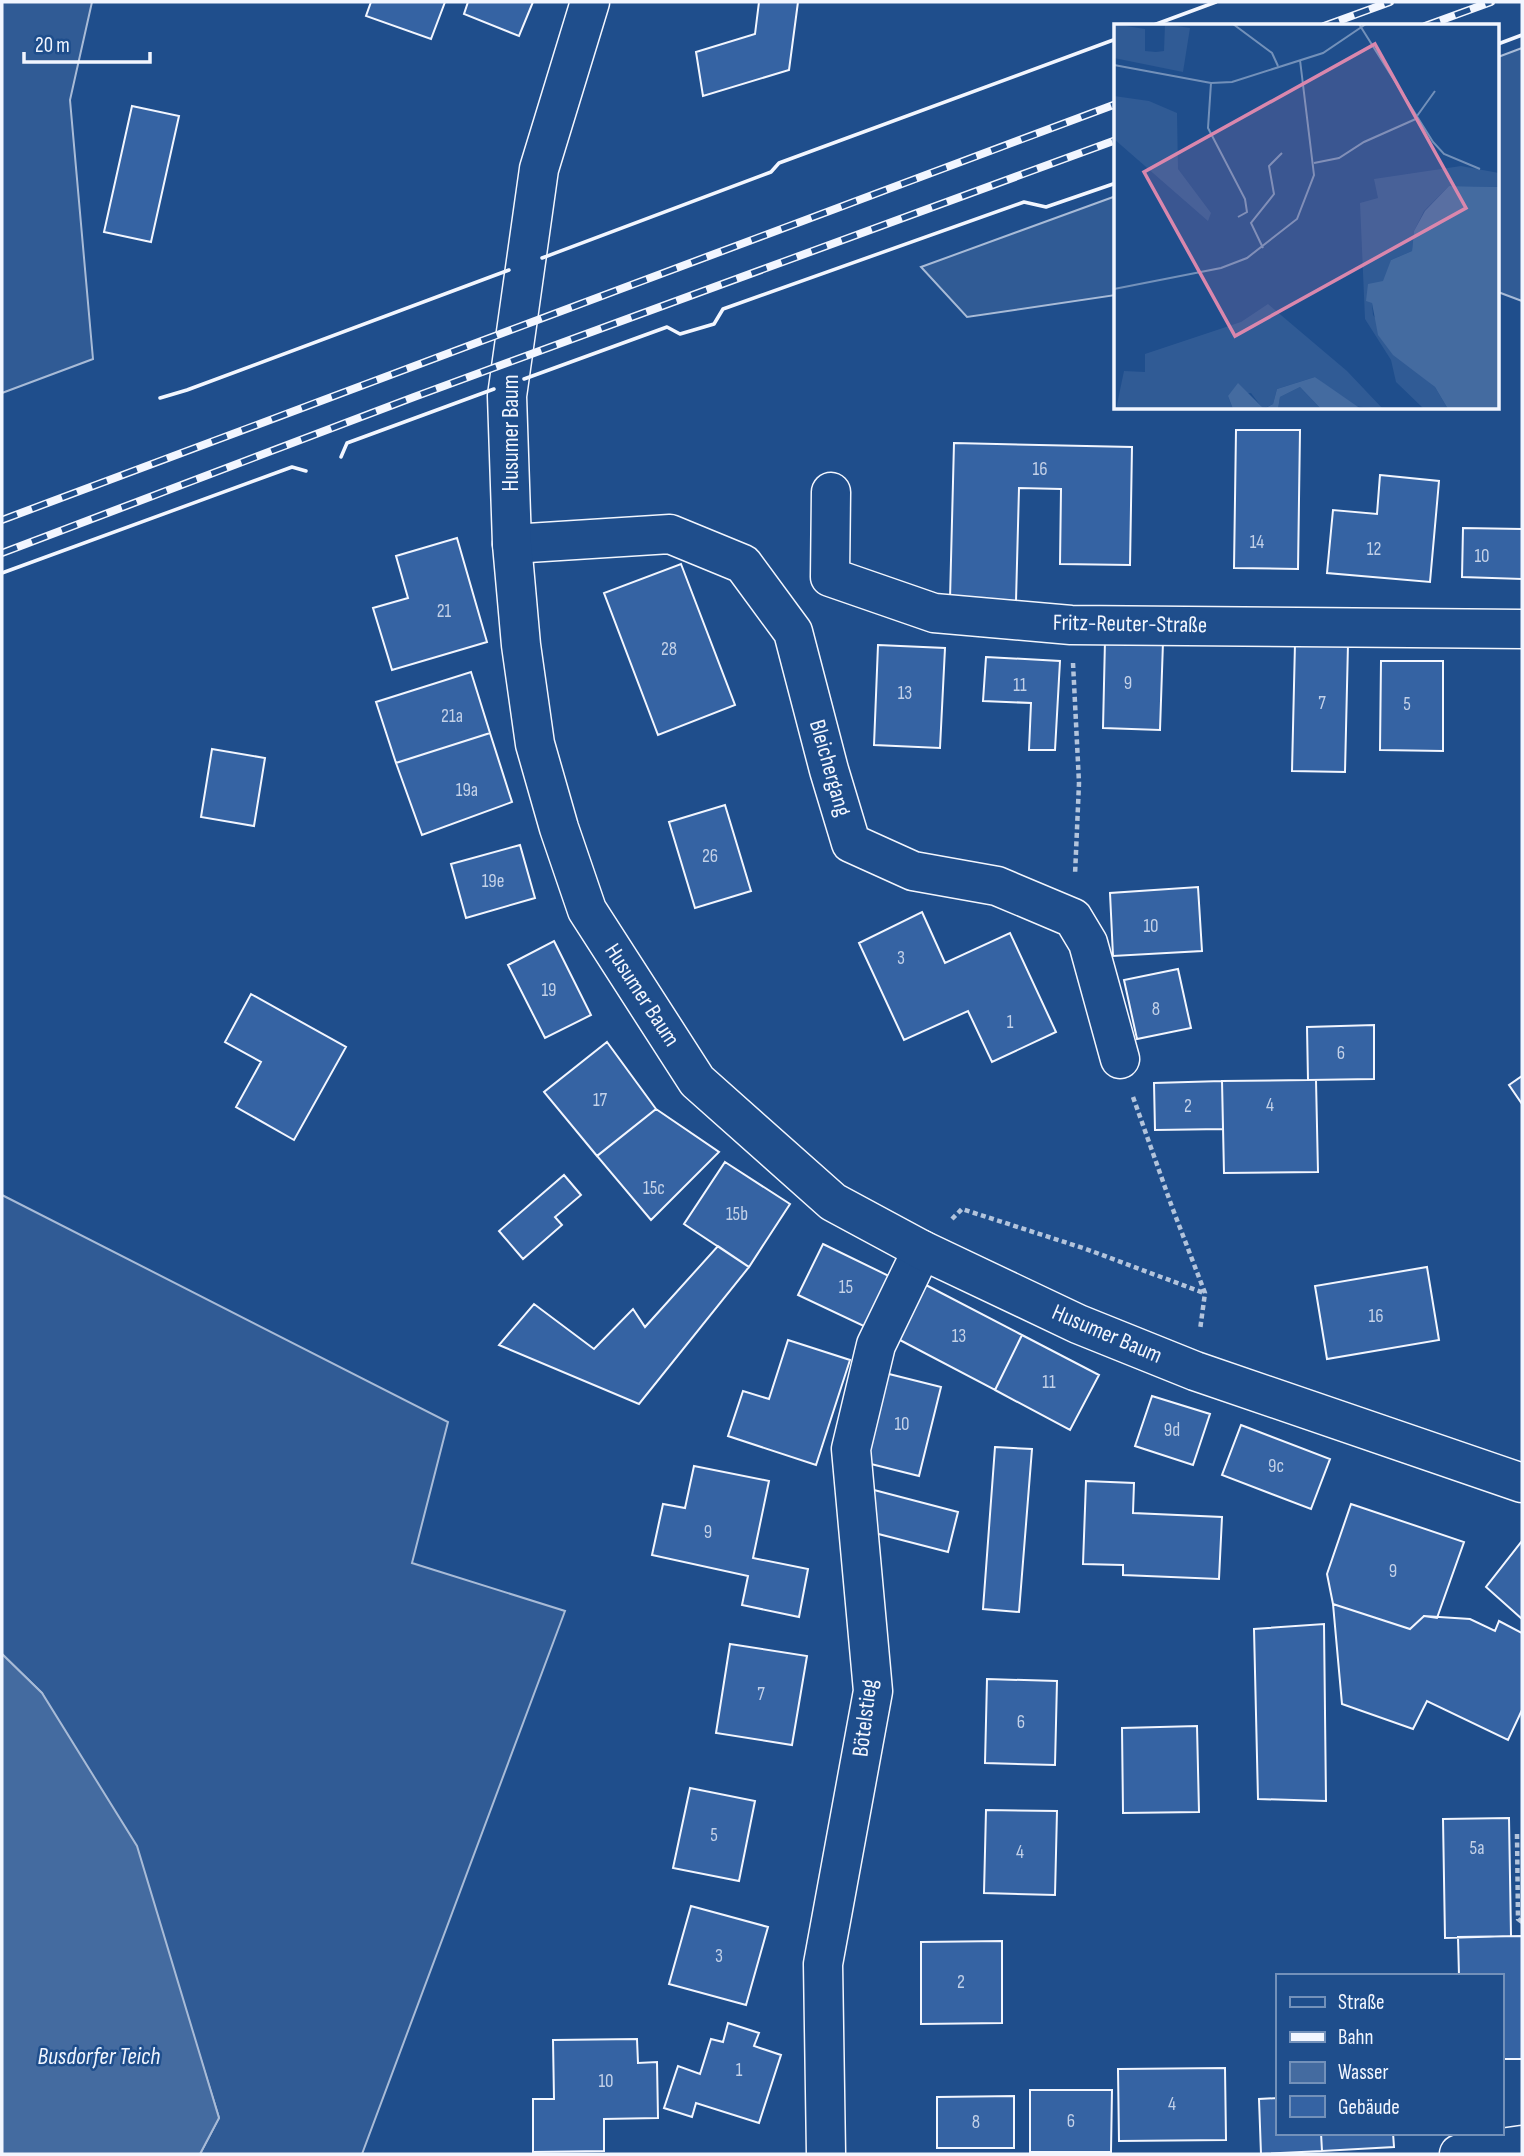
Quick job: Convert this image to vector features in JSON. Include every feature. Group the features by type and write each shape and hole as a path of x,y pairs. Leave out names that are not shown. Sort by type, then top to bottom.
{"street":[{"name":"Husumer Baum","path":"590,2 539,169 507,396 512,544 521,645 535,744 559,828 587,910 697,1081 833,1202 922,1250 1078,1324 1195,1371 1522,1483"},
{"name":"Fritz-Reuter-Straße","path":"831,492 830,577 934,614 1071,625 1522,629"},
{"name":"Bleichergang","path":"512,544 670,534 743,564 793,632 851,843 913,871 997,886 1073,918"},
{"path":"1073,918 1088,943 1120,1059"},
{"name":"Bötelstieg","path":"826,2154 823,1964 873,1691 851,1449 876,1345 922,1250"},
{"path":"1459,2154 1522,2145"}],"path":[{"path":"1071,625 1079,783 1073,918"},
{"path":"922,1250 962,1209 1086,1249 1205,1293 1120,1059"},
{"path":"1517,1833 1518,1919 1522,1922"}],"shaded area":[{"path":"2,2 92,2 70,100 93,359 2,393"},
{"path":"1522,48 1522,301 1500,293 1500,56"},
{"path":"1114,197 1114,295 967,317 921,267"},
{"path":"2,1195 448,1422 412,1563 565,1611 362,2154 200,2154 219,2118 191,2028 42,1693 2,1654"}],"water":[{"name":"Busdorfer Teich","path":"2,1654 42,1693 137,1846 219,2118 200,2154 2,2154"}],"building":[{"path":"371,2 445,2 431,39 366,16"},
{"path":"468,2 533,2 519,36 464,14"},
{"path":"759,2 798,2 789,70 703,96 696,52 755,34"},
{"path":"132,106 179,116 151,242 104,232"},
{"path":"1236,430 1300,430 1298,569 1234,568"},
{"path":"954,443 1132,447 1130,565 1060,564 1061,489 1019,488 1016,601 950,599"},
{"path":"1380,475 1439,481 1430,582 1327,573 1333,510 1377,514"},
{"path":"1463,528 1522,529 1522,579 1462,577"},
{"path":"457,538 487,642 392,670 373,608 408,598 396,556"},
{"path":"681,564 735,705 658,735 604,593"},
{"path":"1105,640 1163,642 1160,730 1103,728"},
{"path":"1295,643 1348,644 1345,772 1292,771"},
{"path":"878,645 945,648 940,748 874,745"},
{"path":"986,657 1060,661 1055,750 1029,750 1031,703 983,701"},
{"path":"1381,661 1443,661 1443,751 1380,750"},
{"path":"471,672 490,733 396,763 376,702"},
{"path":"490,733 512,802 422,835 396,763"},
{"path":"212,749 265,758 254,826 201,817"},
{"path":"725,805 751,891 695,908 669,822"},
{"path":"520,845 535,898 466,918 451,864"},
{"path":"1198,887 1202,951 1113,956 1110,893"},
{"path":"922,912 945,963 1010,933 1056,1032 992,1062 968,1011 904,1040 859,943"},
{"path":"554,941 591,1015 545,1038 508,965"},
{"path":"1178,969 1191,1028 1137,1039 1124,980"},
{"path":"251,994 346,1047 294,1140 236,1107 261,1062 225,1042"},
{"path":"1374,1025 1374,1079 1308,1080 1307,1027"},
{"path":"607,1042 656,1109 597,1156 544,1092"},
{"path":"1522,1076 1522,1104 1509,1085"},
{"path":"1316,1080 1318,1172 1224,1173 1222,1081"},
{"path":"1222,1081 1223,1129 1155,1130 1154,1083"},
{"path":"656,1109 719,1152 651,1220 597,1156"},
{"path":"725,1162 790,1204 749,1267 684,1224"},
{"path":"564,1175 581,1195 555,1217 562,1225 523,1259 499,1231"},
{"path":"823,1244 895,1279 870,1329 798,1295"},
{"path":"718,1246 749,1267 639,1404 499,1345 534,1304 594,1349 633,1309 645,1327"},
{"path":"1427,1267 1439,1340 1327,1359 1315,1286"},
{"path":"924,1284 1022,1335 995,1390 896,1338"},
{"path":"1022,1335 1099,1375 1070,1430 995,1390"},
{"path":"788,1340 850,1360 816,1465 728,1436 743,1391 769,1399"},
{"path":"885,1373 941,1387 919,1476 863,1462"},
{"path":"1152,1396 1210,1414 1193,1465 1135,1446"},
{"path":"1241,1425 1330,1459 1311,1509 1222,1475"},
{"path":"995,1447 1032,1449 1019,1612 983,1609"},
{"path":"694,1466 769,1481 753,1558 808,1569 799,1617 742,1605 748,1576 652,1555 663,1504 685,1508"},
{"path":"1086,1481 1134,1483 1133,1513 1222,1517 1219,1579 1123,1575 1123,1565 1083,1564"},
{"path":"874,1490 958,1512 948,1552 863,1530"},
{"path":"1351,1504 1464,1542 1437,1618 1424,1616 1410,1629 1333,1604 1327,1574"},
{"path":"1522,1541 1522,1619 1486,1587"},
{"path":"1333,1604 1410,1629 1424,1616 1470,1619 1495,1631 1499,1621 1522,1633 1522,1710 1508,1740 1427,1701 1413,1729 1342,1704"},
{"path":"1324,1624 1326,1801 1258,1799 1254,1629"},
{"path":"730,1644 807,1656 792,1745 716,1733"},
{"path":"987,1679 1057,1681 1055,1765 985,1763"},
{"path":"1197,1726 1199,1812 1123,1813 1122,1728"},
{"path":"690,1788 755,1801 739,1881 673,1868"},
{"path":"986,1810 1057,1811 1055,1895 984,1893"},
{"path":"1509,1818 1511,1936 1445,1938 1443,1819"},
{"path":"691,1906 768,1927 746,2005 669,1984"},
{"path":"1522,1936 1522,2059 1503,2059 1503,1974 1459,1974 1458,1937"},
{"path":"1002,1941 1002,2023 921,2024 921,1942"},
{"path":"728,2023 759,2033 754,2046 781,2055 759,2123 696,2103 692,2117 664,2108 678,2066 700,2074 711,2039 723,2042"},
{"path":"637,2039 638,2063 657,2062 658,2118 604,2119 604,2151 533,2152 533,2099 554,2099 553,2040"},
{"path":"1225,2068 1226,2140 1119,2141 1118,2069"},
{"path":"1030,2090 1112,2090 1111,2152 1030,2152"},
{"path":"1014,2096 1014,2148 937,2148 937,2097"},
{"path":"1276,2098 1276,2135 1321,2135 1322,2151 1261,2154 1259,2099"},
{"path":"1321,2135 1393,2135 1394,2147 1322,2151"}],"railway":[{"path":"1330,24 1390,2"},
{"path":"1430,24 1491,2"},
{"path":"2,520 1114,105"},
{"path":"2,553 414,397 1114,141"}],"wall":[{"path":"1156,24 1216,2"},
{"path":"1500,43 1522,35"},
{"path":"542,258 771,172 779,163 1114,40"},
{"path":"524,379 667,327 680,334 714,324 723,309 1024,202 1046,207 1114,184"},
{"path":"160,398 509,270"},
{"path":"341,457 347,443 494,389"},
{"path":"2,573 292,467 306,471"}]}
